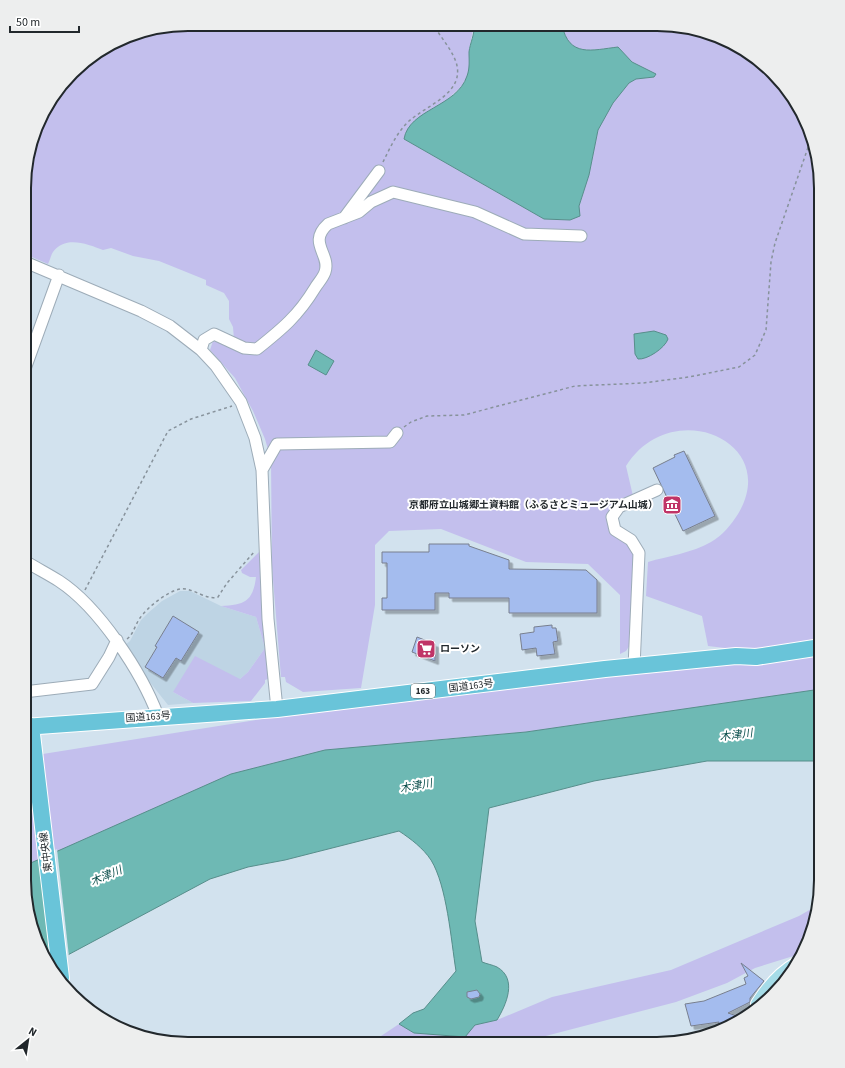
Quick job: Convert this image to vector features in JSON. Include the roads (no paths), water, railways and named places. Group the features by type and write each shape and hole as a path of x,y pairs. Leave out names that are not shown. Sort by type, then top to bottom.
{"highway":[{"name":"国道163号","path":"31,727 158,716 277,709 634,666 736,656 756,656 814,649"},
{"name":"東中央線","path":"31,738 60,972"}],"main road":[{"path":"763,996 784,973"}],"street":[{"path":"344,218 379,171"},
{"path":"201,350 204,340 214,334 244,348 257,349 290,322 309,298 324,273 325,261 319,244 321,231 328,224 358,212 371,202 393,192 475,212 524,234 581,236"},
{"path":"31,264 141,311 170,326 201,350 216,366 241,402 255,438 262,470 268,619 277,709"},
{"path":"31,352 59,275"},
{"path":"262,470 277,444 390,442 396,433"},
{"path":"634,666 639,553 631,540 615,530 612,517 619,507 657,490"},
{"path":"31,565 60,582 80,599 117,640 150,695 158,716"},
{"path":"31,691 92,684 109,657 117,640"}],"water":[{"path":"564,31 570,43 576,47 583,50 591,50 618,47 632,62 656,74 654,77 636,79 629,83 613,103 598,130 589,175 579,206 580,216 570,220 544,219 404,139 408,129 415,121 423,114 454,95 462,86 469,70 469,52 474,32"},
{"path":"654,331 666,335 668,339 660,350 646,358 638,359 635,354 634,334"},
{"path":"316,350 334,361 326,375 308,365"},
{"name":"木津川","path":"814,690 814,761 707,761 594,781 489,808 475,921 482,962 497,967 503,972 509,985 504,1007 497,1020 475,1025 465,1037 414,1033 399,1024 413,1013 424,1009 456,971 445,898 436,871 431,860 424,852 399,831 285,860 248,867 210,879 54,962 47,950 39,931 32,901 31,863 231,774 325,750 526,732"}],"place":[{"name":"京都府立山城郷土資料館（ふるさとミュージアム山城）","path":"672,505"},
{"name":"ローソン","path":"426,649"}]}
